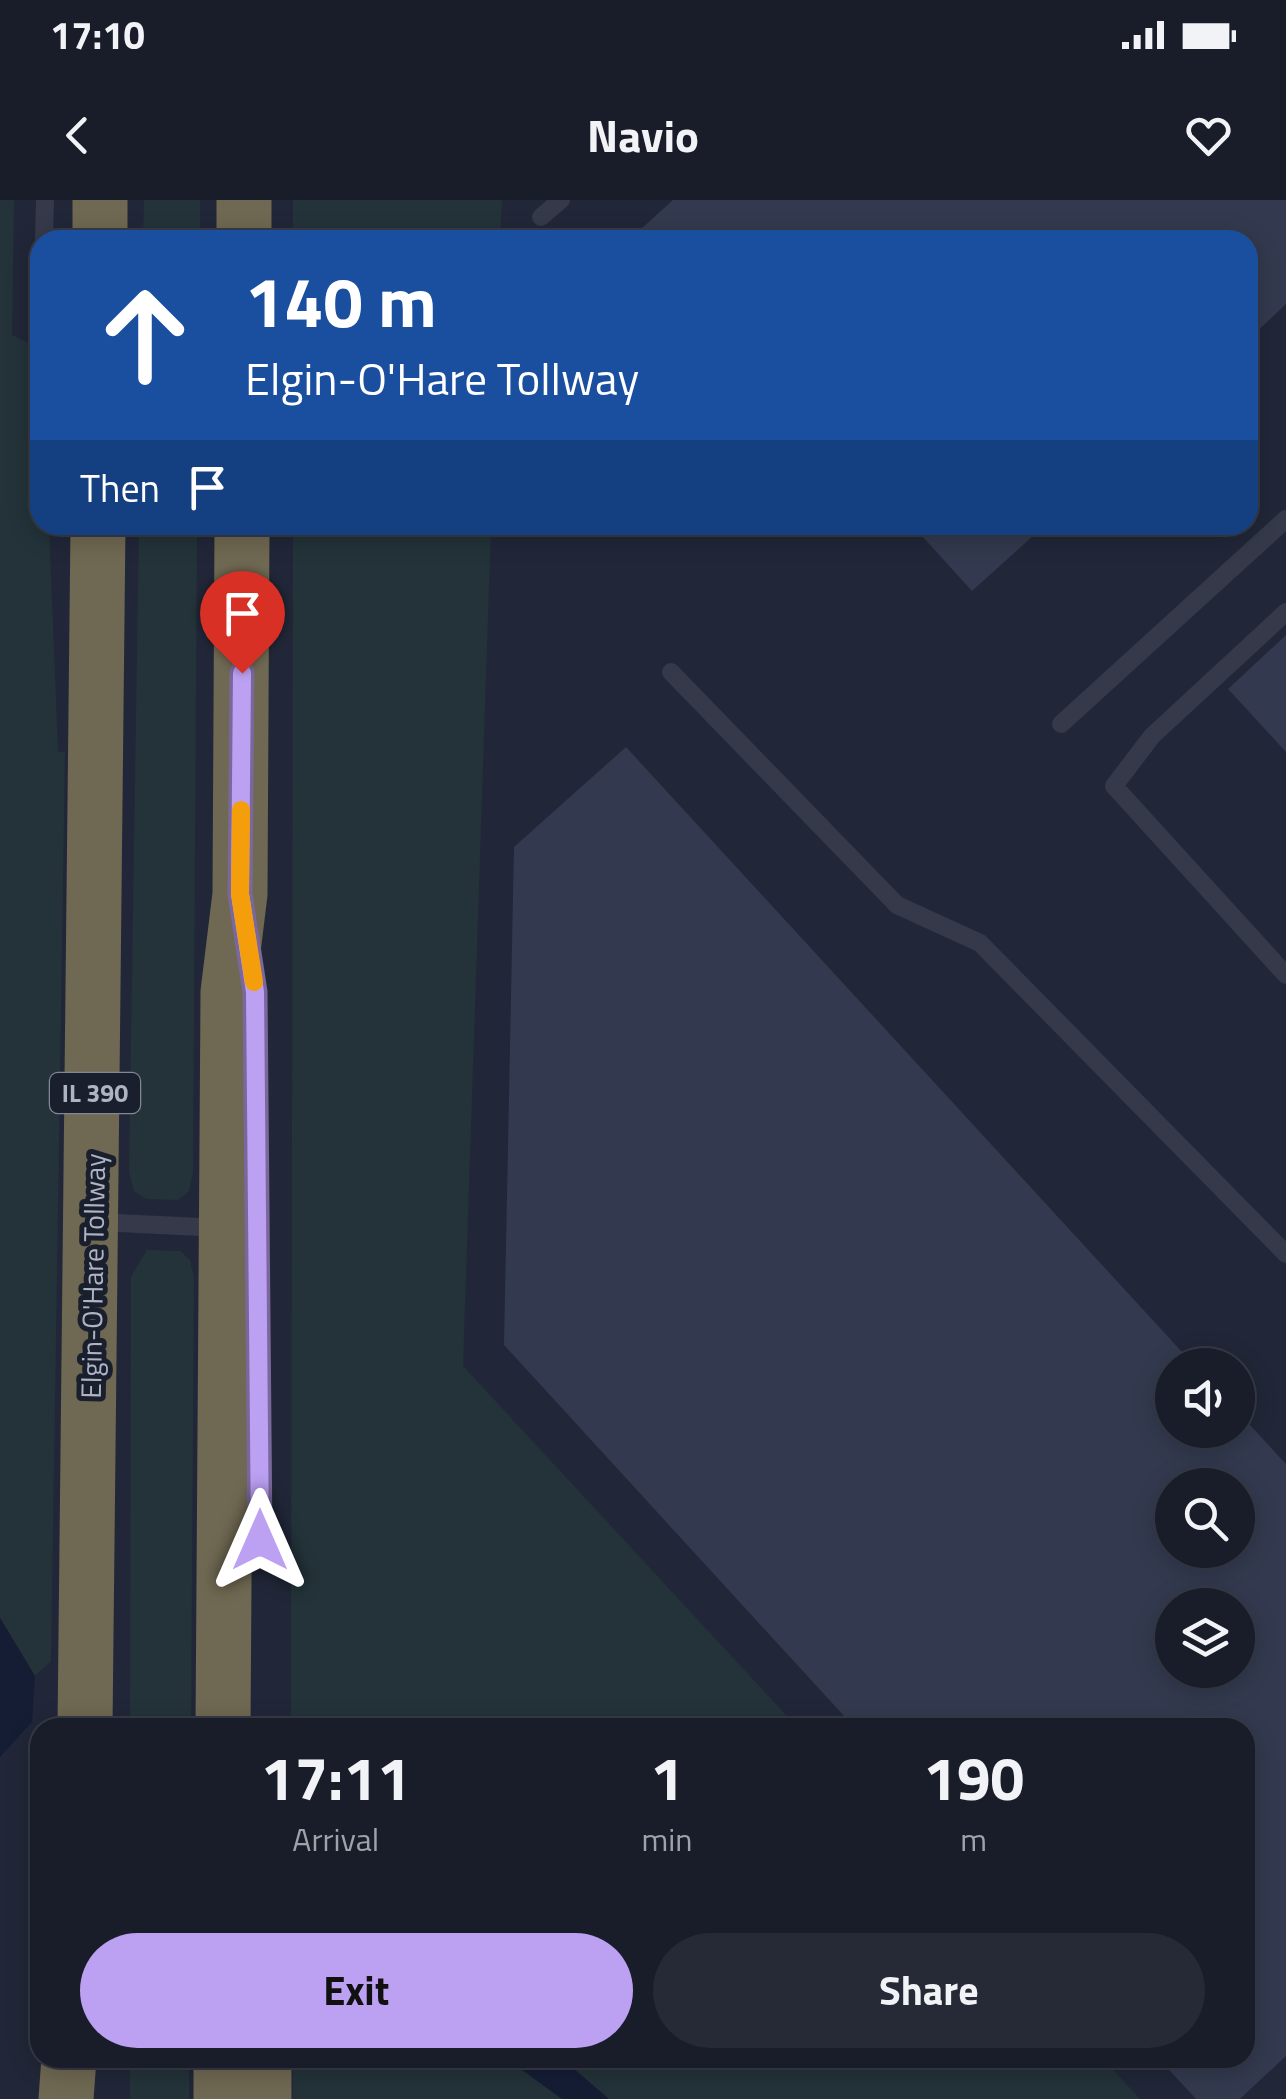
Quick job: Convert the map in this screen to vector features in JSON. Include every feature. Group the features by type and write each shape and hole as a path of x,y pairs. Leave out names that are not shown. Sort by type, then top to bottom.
{"highway":[{"path":"100,200 100,230"},
{"path":"244,200 244,230"},
{"name":"Elgin-O'Hare Tollway","path":"86,1718 98,535"},
{"path":"223,1718 228,992 240,894 242,535"},
{"path":"240,894 255,992 262,1718"},
{"path":"66,2099 68,2068"},
{"path":"221,2068 221,2099"},
{"path":"264,2068 264,2099"}],"lane":[{"path":"44,230 45,200"},
{"path":"541,217 562,200"},
{"path":"1062,724 1286,519"},
{"path":"1286,612 1152,736 1114,786 1286,975"},
{"path":"671,672 897,906 980,943 1286,1254"},
{"path":"94,1222 226,1228"},
{"path":"83,2068 84,2099"}],"shaded area":[{"path":"0,200 14,200 12,335 30,343 30,535 49,535 58,752 65,752 51,1661 35,1676 0,1618"},
{"path":"144,200 200,200 200,230 143,230"},
{"path":"293,200 502,200 500,230 293,230"},
{"path":"139,535 197,535 193,1173 189,1191 178,1200 146,1199 134,1191 129,1172"},
{"path":"293,535 491,535 463,1366 789,1718 291,1718"},
{"path":"147,1250 180,1251 190,1260 194,1277 191,1718 130,1718 131,1277"},
{"path":"130,2068 189,2068 189,2099 130,2099"},
{"path":"293,2068 520,2068 562,2099 293,2099"},
{"path":"573,2068 1111,2068 1140,2099 609,2099"}],"water":[{"path":"0,1618 35,1676 30,1724 0,1757"},
{"path":"520,2068 573,2068 609,2099 562,2099"}],"building":[{"path":"673,200 1286,200 1286,304 1258,331 1258,230 641,229"},
{"path":"921,535 1034,535 972,591"},
{"path":"1286,635 1286,752 1228,689"},
{"path":"626,747 1178,1348 1155,1348 1155,1448 1255,1448 1255,1430 1286,1464 1286,2056 1240,2099 1196,2099 1167,2068 1255,2068 1255,1718 846,1718 504,1345 514,847"}],"slow traffic":[{"path":"241,810 240,894 254,982"}],"route":[{"path":"242,673 240,894 255,992 260,1540"}]}
